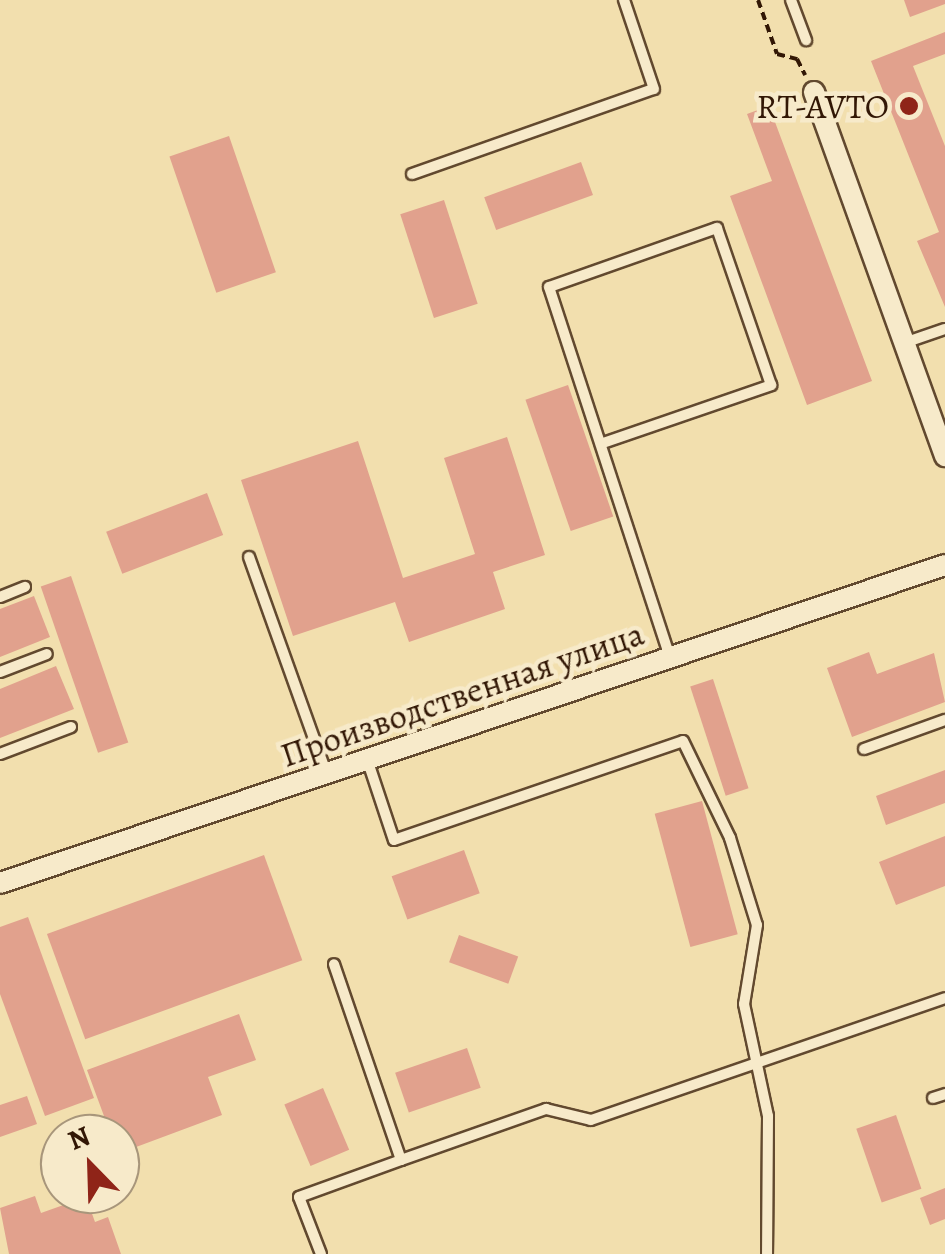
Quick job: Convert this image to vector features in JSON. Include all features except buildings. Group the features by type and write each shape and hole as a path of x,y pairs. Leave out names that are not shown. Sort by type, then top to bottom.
{"street":[{"path":"814,92 945,456"},
{"name":"Производственная улица","path":"0,883 368,762 945,564"}],"lane":[{"path":"412,174 654,88 624,0"},
{"path":"791,0 806,40"},
{"path":"603,444 771,385 717,228 548,287 603,444 670,658"},
{"path":"904,343 945,328"},
{"path":"249,557 327,775"},
{"path":"0,597 26,587"},
{"path":"0,672 46,654"},
{"path":"864,749 945,720"},
{"path":"0,754 70,728"},
{"path":"368,762 394,840 682,741 730,838 757,925 744,1004 753,1066 768,1116 767,1254"},
{"path":"334,964 401,1160"},
{"path":"321,1254 299,1197 546,1109 591,1120 945,998"},
{"path":"933,1098 945,1094"}],"path":[{"path":"758,0 777,54 796,59 814,92"}],"place":[{"name":"RT-AVTO","path":"909,106"}]}
